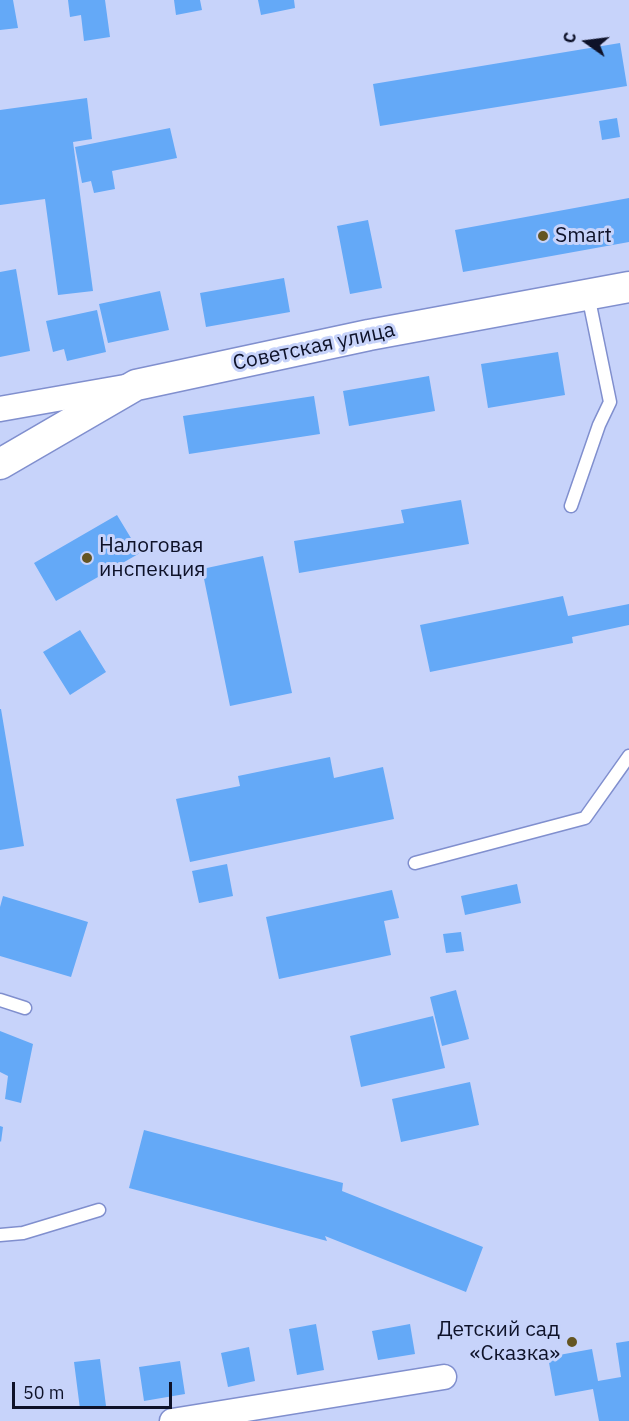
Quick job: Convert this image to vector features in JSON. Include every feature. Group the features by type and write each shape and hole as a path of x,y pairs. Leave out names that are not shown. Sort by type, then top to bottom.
{"street":[{"name":"Советская улица","path":"0,410 136,385 369,335 629,287"},
{"path":"0,464 136,385"},
{"path":"172,1421 444,1377"}],"lane":[{"path":"571,506 599,425 610,402 588,294"},
{"path":"415,863 585,818 629,756"},
{"path":"0,1000 25,1008"},
{"path":"0,1235 22,1233 99,1210"}],"building":[{"path":"0,0 13,0 18,28 0,30"},
{"path":"68,0 105,0 110,37 84,41 81,15 70,17"},
{"path":"174,0 200,0 202,10 176,15"},
{"path":"258,0 294,0 295,8 261,15"},
{"path":"620,43 627,86 380,126 373,84"},
{"path":"87,98 92,139 73,142 93,291 58,295 45,199 0,205 0,110"},
{"path":"617,118 620,137 602,140 599,121"},
{"path":"170,128 177,158 112,171 115,189 94,193 91,181 82,183 75,147"},
{"name":"Smart","path":"629,198 629,242 463,272 455,230"},
{"path":"368,220 382,288 350,294 337,226"},
{"path":"16,269 30,351 0,357 0,272"},
{"path":"284,278 290,312 206,327 200,293"},
{"path":"160,291 169,330 108,343 99,304"},
{"path":"97,310 106,352 67,361 64,349 53,352 46,321"},
{"path":"558,352 565,395 488,408 481,364"},
{"path":"429,376 435,411 349,426 343,391"},
{"path":"314,396 320,434 189,454 183,416"},
{"path":"461,500 469,544 299,573 294,541 404,523 401,510"},
{"name":"Налоговая инспекция","path":"117,515 140,553 56,601 34,563"},
{"path":"263,556 292,693 230,706 202,569"},
{"path":"563,596 568,616 629,604 629,625 572,637 573,643 430,672 420,625"},
{"path":"80,630 106,672 70,695 43,652"},
{"path":"0,709 24,846 0,850"},
{"path":"330,757 334,778 383,767 394,819 190,862 176,799 240,786 238,776"},
{"path":"227,864 233,896 199,903 192,871"},
{"path":"517,884 521,903 465,915 461,896"},
{"path":"392,890 399,918 384,921 391,955 279,979 266,917"},
{"path":"3,896 88,922 71,977 0,956 0,907"},
{"path":"461,932 464,951 446,953 443,934"},
{"path":"456,990 469,1039 442,1046 430,997"},
{"path":"433,1016 445,1068 361,1087 350,1036"},
{"path":"0,1031 33,1044 21,1103 5,1099 8,1076 0,1072"},
{"path":"470,1082 479,1125 401,1142 392,1099"},
{"path":"0,1126 3,1127 1,1142 0,1141"},
{"path":"144,1130 343,1183 342,1191 483,1247 466,1292 325,1236 327,1241 129,1188"},
{"path":"316,1324 324,1370 297,1375 289,1329"},
{"path":"410,1324 415,1354 378,1360 372,1331"},
{"path":"629,1341 629,1421 599,1421 593,1389 555,1396 548,1357 592,1349 598,1381 621,1377 616,1343"},
{"path":"249,1347 255,1381 228,1387 221,1353"},
{"path":"100,1359 106,1406 80,1409 74,1362"},
{"path":"180,1361 185,1394 144,1401 139,1367"}],"place":[{"name":"Smart","path":"543,236"},
{"name":"Налоговая инспекция","path":"87,558"},
{"name":"Детский сад «Сказка»","path":"572,1342"}]}
